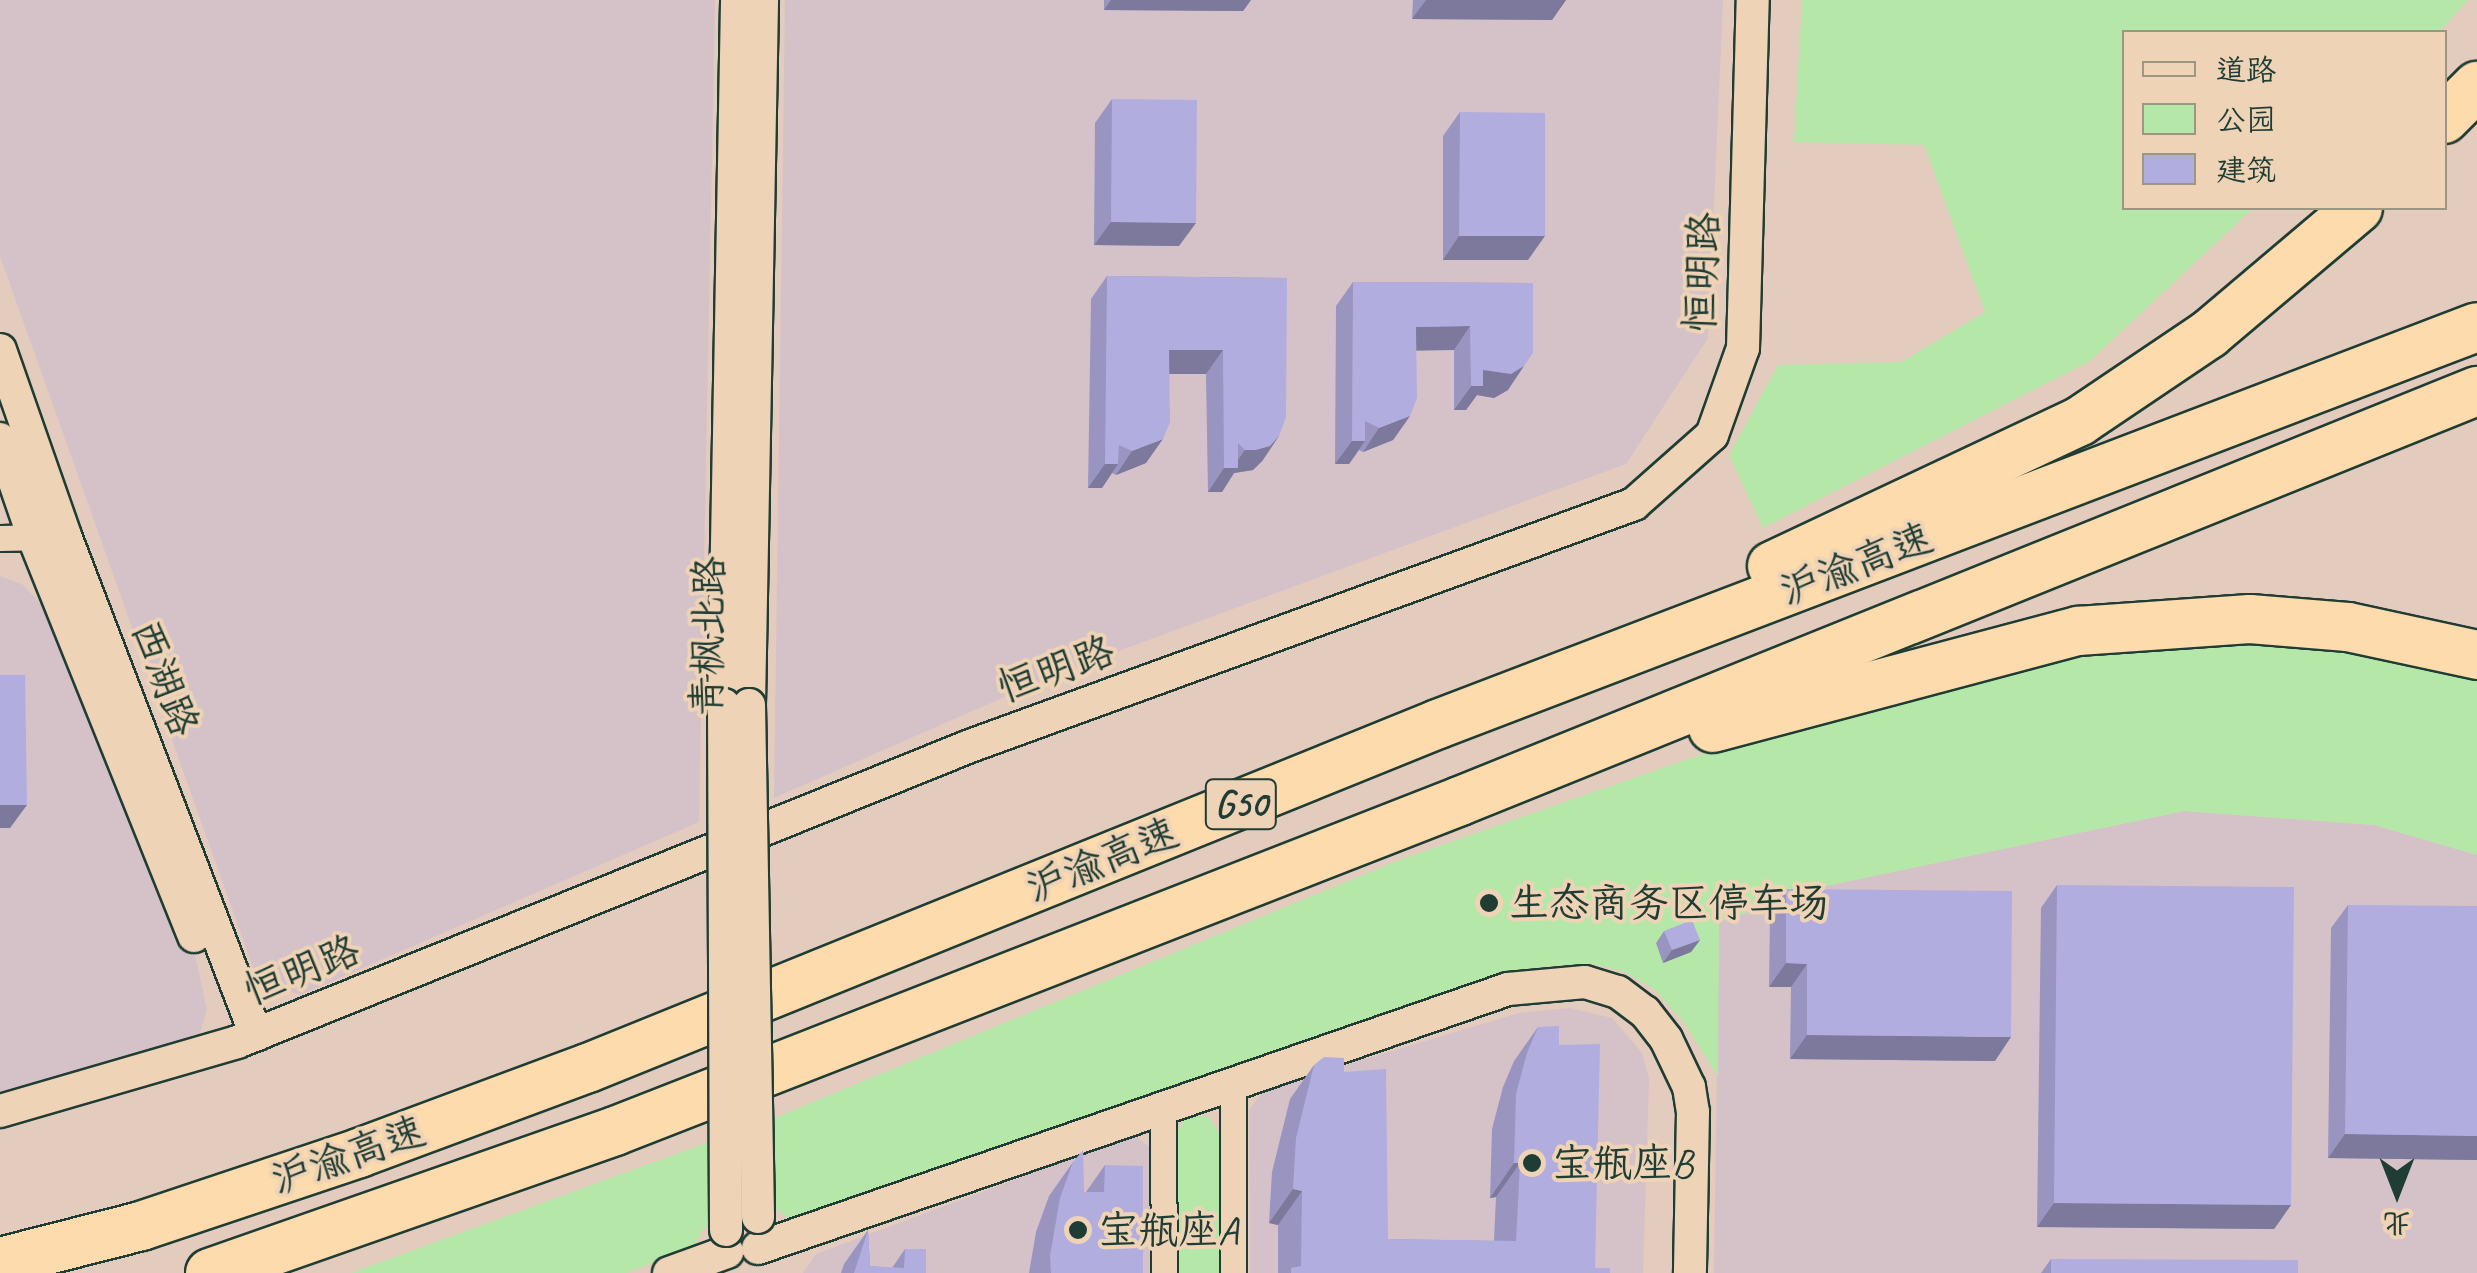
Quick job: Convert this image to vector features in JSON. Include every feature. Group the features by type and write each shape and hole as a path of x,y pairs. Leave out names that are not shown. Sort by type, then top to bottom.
{"highway":[{"path":"2447,116 2477,86"},
{"path":"1438,724 2080,421 2209,334 2356,210"},
{"name":"沪渝高速","path":"0,1262 177,1214 588,1068 1438,724 2477,328"},
{"name":"沪渝高速","path":"210,1273 615,1131 1460,802 2477,391"},
{"path":"1460,802 1849,689 2078,631 2250,619 2348,628 2477,656"}],"street":[{"name":"青枫北路","path":"737,0 736,705 742,1249"},
{"name":"青枫北路","path":"736,705 762,0"},
{"name":"恒明路","path":"0,1111 246,1038 970,746 1634,504 1712,435 1742,348 1754,0"},
{"name":"西湖路","path":"0,350 49,537"},
{"name":"西湖路","path":"0,439 49,537 246,1038"},
{"path":"0,538 49,537"},
{"path":"668,1273 1233,1080 1508,989 1546,982 1585,982 1618,992 1645,1012 1680,1065 1693,1112 1690,1273"},
{"path":"1677,1273 1680,1065"},
{"path":"1233,1080 1233,1273"},
{"path":"1163,1105 1164,1273"}],"shaded area":[{"path":"0,0 715,0 699,822 300,995 257,979 0,256"},
{"path":"785,0 1723,0 1708,338 1626,464 1059,673 774,798"},
{"path":"0,576 23,585 46,609 196,959 207,1010 199,1036 186,1046 0,1099"},
{"path":"2184,811 2374,825 2477,855 2477,1273 1714,1273 1719,922 1821,887"},
{"path":"1570,1008 1612,1018 1642,1053 1649,1079 1643,1273 1250,1273 1249,1110 1265,1089 1519,1013"},
{"path":"1134,1135 1151,1148 1151,1273 803,1273 816,1254"}],"green space":[{"path":"1802,0 2468,0 2441,30 2122,30 2122,210 2251,210 2090,361 1763,528 1729,455 1778,365 1901,362 1985,312 1924,145 1794,142"},
{"path":"2245,637 2348,648 2477,677 2477,855 2374,825 2184,811 1821,887 1719,922 1718,1077 1685,1024 1655,990 1625,972 1592,964 1550,966 1496,977 795,1223 774,1208 704,1228 693,1248 626,1273 351,1273 774,1118 1399,860 1785,725 2079,648"},
{"path":"1208,1116 1219,1133 1220,1273 1178,1273 1176,1133 1186,1117"}],"building":[{"path":"1112,99 1197,100 1196,223 1111,222"},
{"path":"1460,112 1545,113 1545,236 1459,236"},
{"path":"1107,276 1287,278 1286,417 1279,436 1270,446 1245,450 1238,443 1238,468 1224,468 1223,350 1169,350 1170,422 1163,439 1132,451 1119,445 1118,464 1105,464"},
{"path":"1353,282 1533,283 1533,353 1524,366 1511,374 1483,370 1483,386 1471,386 1470,326 1416,327 1417,398 1410,416 1379,428 1365,421 1365,441 1352,441"},
{"path":"0,675 25,675 27,805 0,805"},
{"path":"2057,885 2294,887 2291,1205 2054,1203"},
{"path":"1786,889 2012,891 2011,1037 1807,1035 1807,964 1786,963"},
{"path":"2348,905 2477,906 2477,1136 2345,1134"},
{"path":"1692,920 1700,940 1672,950 1664,931"},
{"path":"1559,1026 1559,1045 1600,1044 1595,1268 1610,1268 1610,1273 1291,1273 1291,1268 1301,1266 1302,1191 1293,1189 1296,1138 1314,1065 1324,1057 1344,1058 1344,1072 1386,1069 1388,1239 1516,1241 1520,1163 1514,1163 1516,1094 1538,1027"},
{"path":"1083,1150 1084,1192 1104,1192 1105,1165 1143,1166 1143,1273 1051,1273 1050,1256 1060,1198 1073,1162"},
{"path":"868,1230 870,1266 904,1268 905,1249 926,1249 926,1273 854,1273"},
{"path":"2051,1259 2298,1260 2298,1273 2051,1273"}],"place":[{"name":"生态商务区停车场","path":"1489,903"},
{"name":"宝瓶座B","path":"1532,1163"},
{"name":"宝瓶座A","path":"1078,1230"}]}
